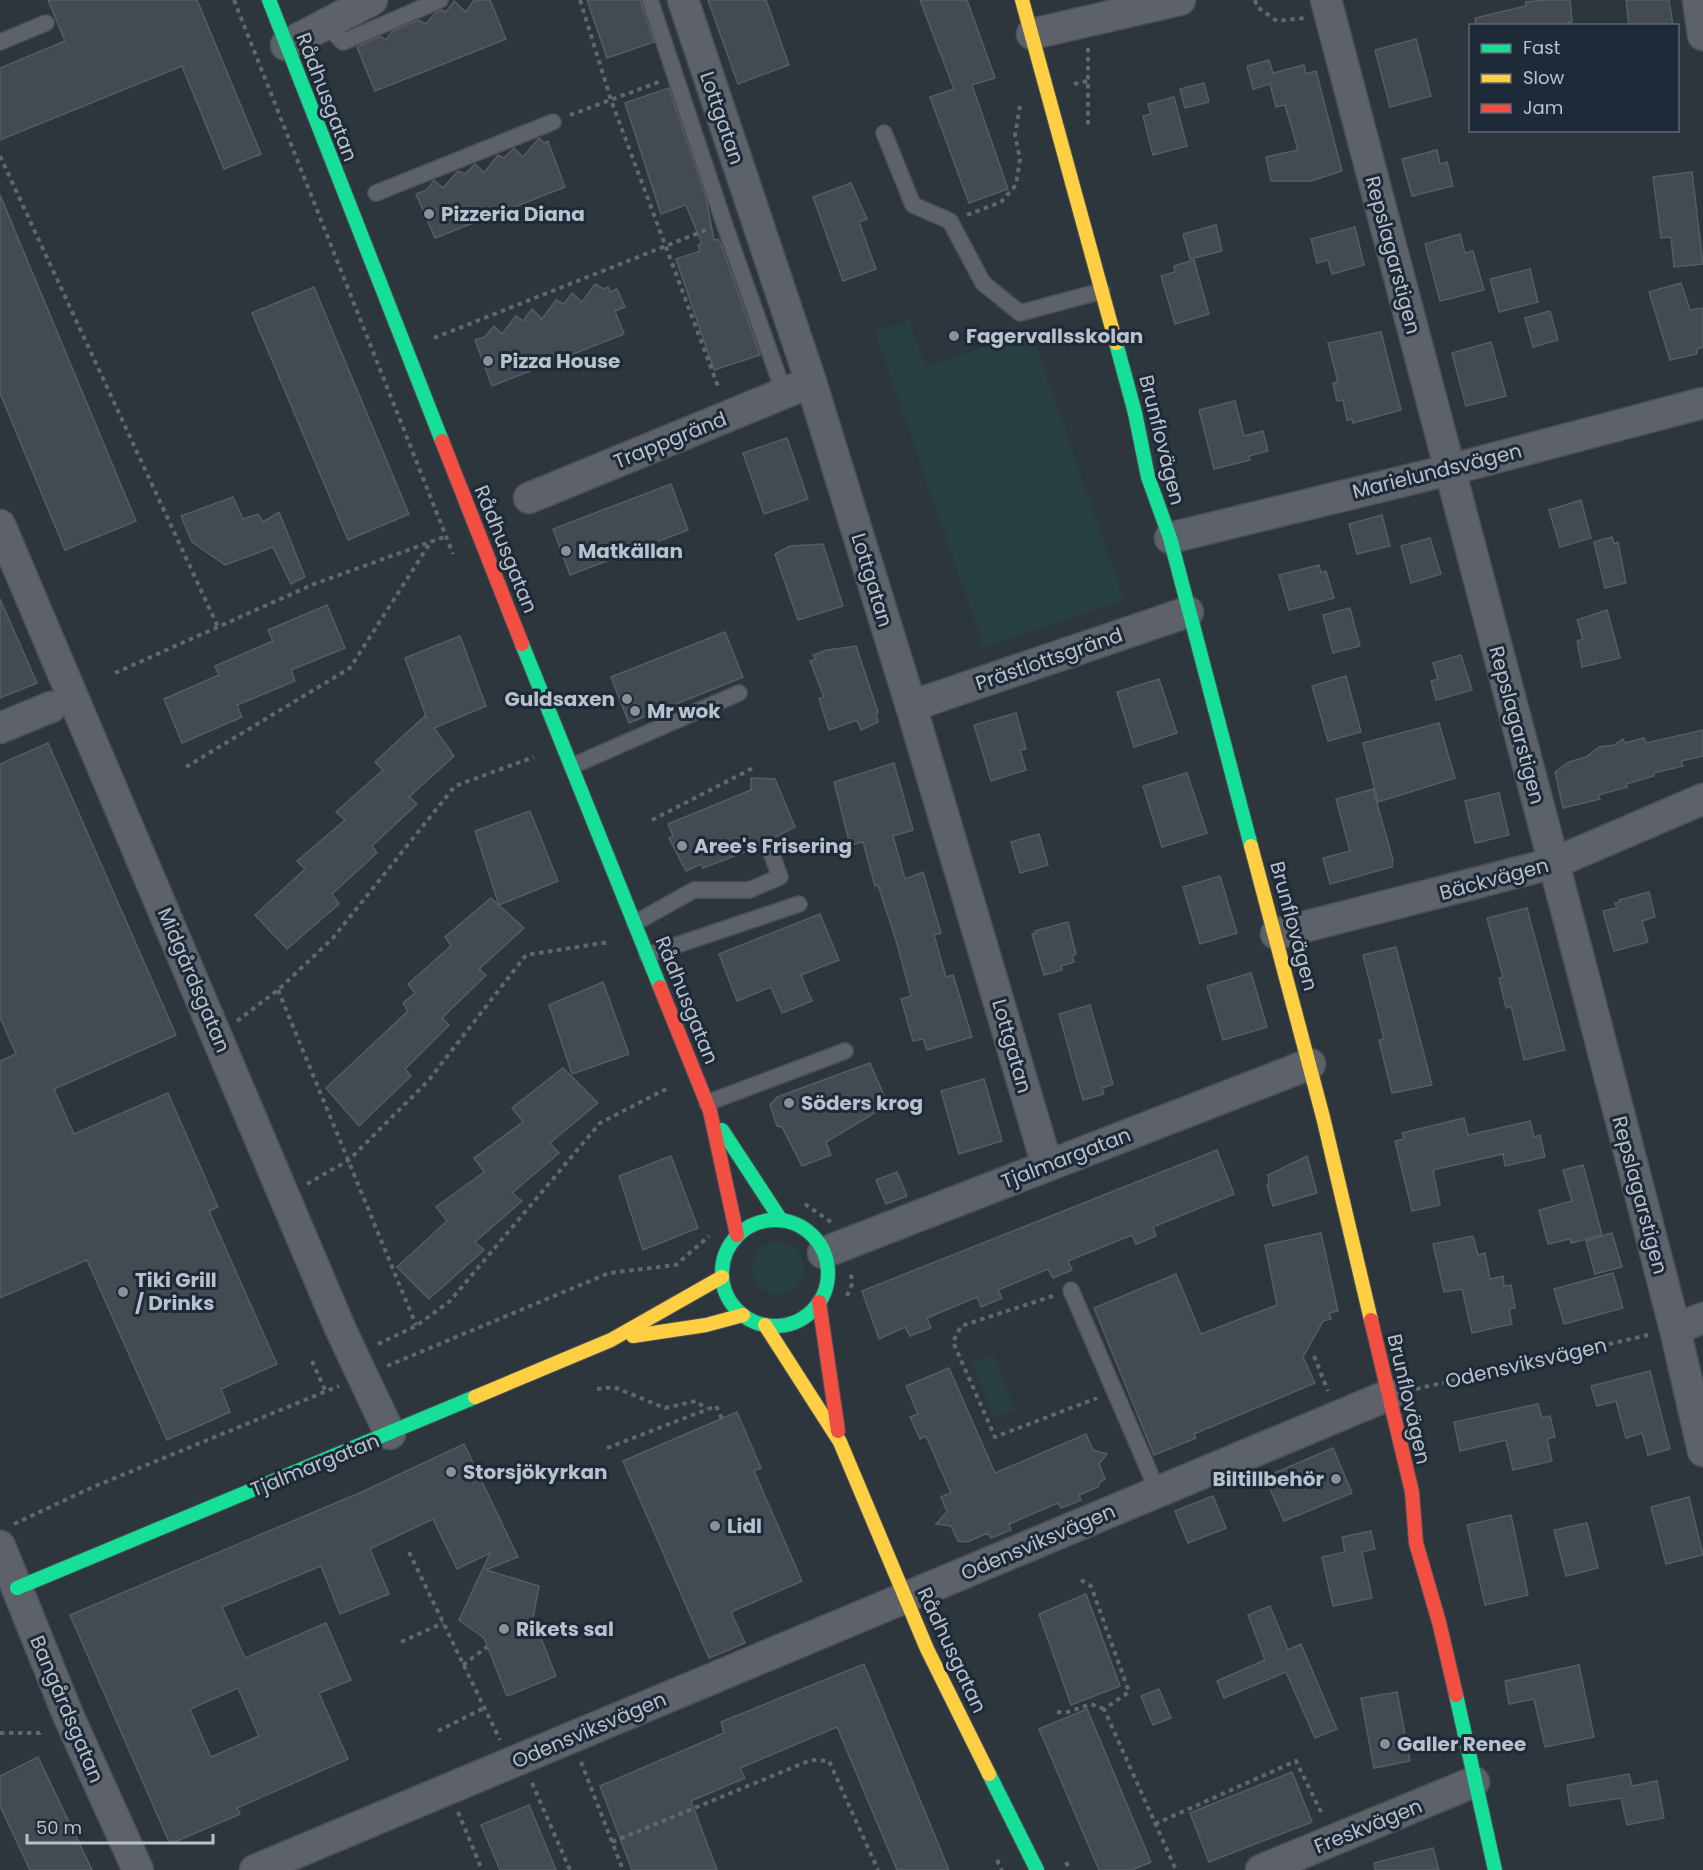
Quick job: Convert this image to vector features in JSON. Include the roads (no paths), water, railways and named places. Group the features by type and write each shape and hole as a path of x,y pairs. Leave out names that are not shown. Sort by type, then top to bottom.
{"street":[{"name":"Rådhusgatan","path":"269,0 708,1107 737,1235"},
{"path":"286,45 372,0"},
{"name":"Lottgatan","path":"683,0 797,387 911,706 1047,1165"},
{"name":"Brunflovägen","path":"1022,0 1135,413 1157,510 1170,538 1310,1064 1412,1492 1416,1542 1439,1622 1495,1870"},
{"path":"1032,34 1180,0"},
{"path":"1698,0 1703,35"},
{"name":"Repslagarstigen","path":"1328,6 1675,1329 1703,1451"},
{"name":"Trappgränd","path":"529,498 797,387"},
{"name":"Marielundsvägen","path":"1170,538 1449,470 1703,403"},
{"name":"Midgårdsgatan","path":"0,525 353,1357 390,1434"},
{"name":"Prästlottsgränd","path":"911,706 1188,612"},
{"path":"0,728 51,707"},
{"name":"Bäckvägen","path":"1276,934 1554,863 1703,799"},
{"name":"Tjalmargatan","path":"823,1253 1310,1064"},
{"name":"Rådhusgatan","path":"708,1107 759,1190 781,1220"},
{"path":"765,1220 781,1220 798,1225 813,1235 828,1268 826,1286 819,1302 809,1314 796,1322 765,1325 743,1315 732,1304 722,1277 725,1255 737,1235 750,1226 765,1220"},
{"name":"Tjalmargatan","path":"9,1591 611,1340 722,1277"},
{"name":"Rådhusgatan","path":"819,1302 840,1442"},
{"name":"Tjalmargatan","path":"611,1340 706,1325 743,1315"},
{"path":"1675,1329 1703,1318"},
{"name":"Rådhusgatan","path":"765,1325 840,1442 927,1649 1037,1870"},
{"name":"Odensviksvägen","path":"255,1870 1389,1395"},
{"name":"Bangårdsgatan","path":"0,1546 9,1591 138,1870"},
{"name":"Freskvägen","path":"1261,1870 1474,1782"}],"lane":[{"path":"326,24 343,42 440,0"},
{"path":"651,0 675,76 797,387"},
{"path":"0,42 46,23"},
{"path":"376,192 553,122"},
{"path":"884,133 913,205 950,221 983,283 1020,313 1102,291"},
{"path":"572,766 739,693"},
{"path":"635,924 694,890 748,890 780,877 771,852"},
{"path":"647,955 799,904"},
{"path":"708,1107 845,1051"},
{"path":"1071,1290 1158,1492"}],"place":[{"name":"Pizzeria Diana","path":"429,214"},
{"name":"Fagervallsskolan","path":"954,336"},
{"name":"Pizza House","path":"488,361"},
{"name":"Matkällan","path":"566,551"},
{"name":"Guldsaxen","path":"627,699"},
{"name":"Mr wok","path":"635,711"},
{"name":"Aree's Frisering","path":"682,846"},
{"name":"Söders krog","path":"789,1103"},
{"name":"Tiki Grill / Drinks","path":"123,1292"},
{"name":"Storsjökyrkan","path":"451,1472"},
{"name":"Biltillbehör","path":"1336,1479"},
{"name":"Lidl","path":"715,1526"},
{"name":"Rikets sal","path":"504,1629"},
{"name":"Galler Renee","path":"1385,1744"}]}
